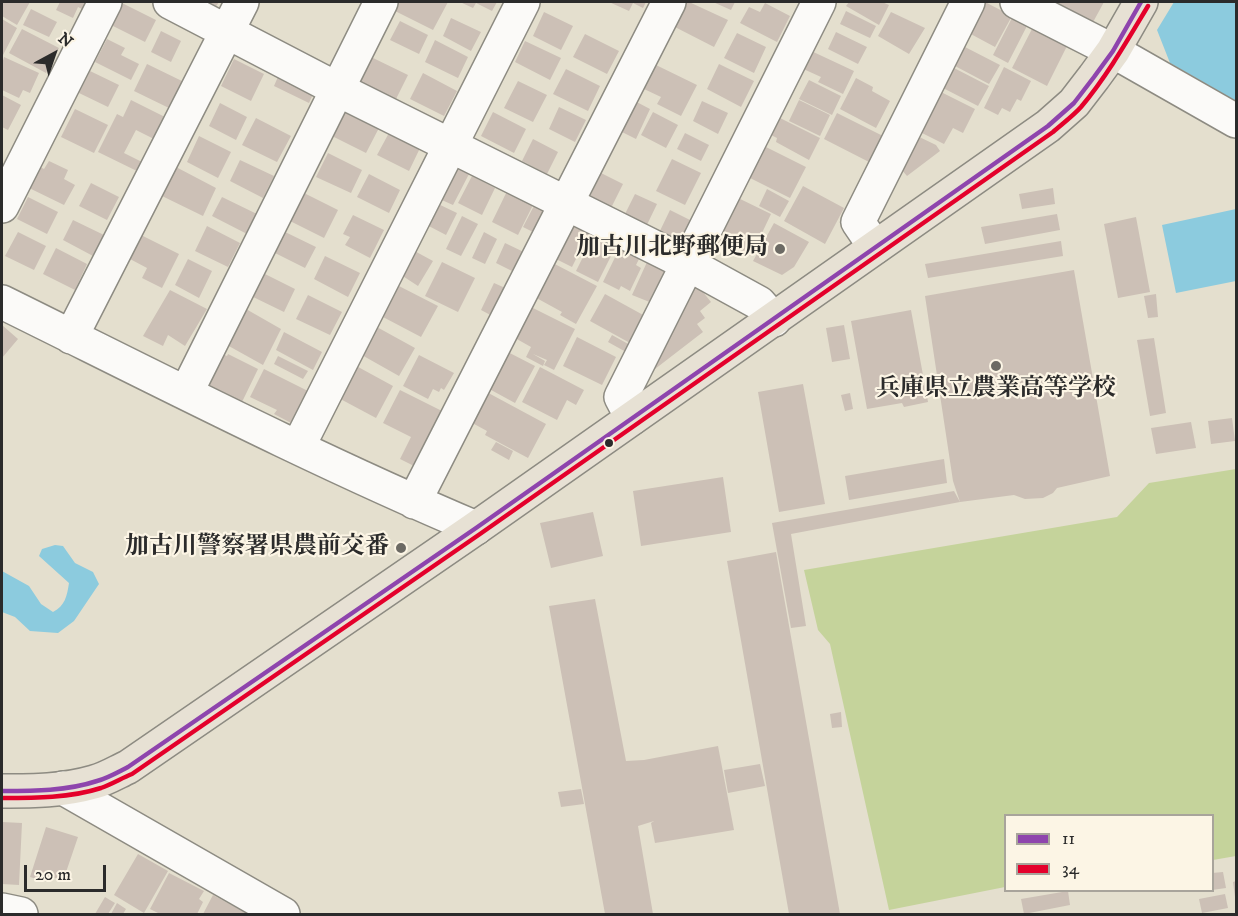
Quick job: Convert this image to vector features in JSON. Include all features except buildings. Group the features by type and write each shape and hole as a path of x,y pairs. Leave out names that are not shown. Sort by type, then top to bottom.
{"main road":[{"path":"2,791 46,791 95,782 128,767 476,528 1048,126 1074,103 1113,51 1141,2"}],"street":[{"path":"2,206 105,2"},
{"path":"170,2 337,89 688,264 759,303 774,320"},
{"path":"71,337 242,2"},
{"path":"186,393 381,2"},
{"path":"298,447 523,2"},
{"path":"414,502 669,2"},
{"path":"632,418 621,397 819,2"},
{"path":"875,247 858,222 968,2"},
{"path":"1017,2 1113,51 1236,121"},
{"path":"2,302 298,447 414,502 476,528"},
{"path":"63,788 284,915"}],"green space":[{"path":"1236,469 1236,856 1214,860 1214,814 1004,814 1004,887 889,910 830,644 818,630 804,570 1117,517 1149,483"}],"water":[{"path":"1174,2 1236,2 1236,101 1170,63 1157,30"},
{"path":"1236,209 1236,281 1176,293 1162,225"},
{"path":"55,545 63,546 75,563 93,572 99,584 74,621 58,633 30,631 15,617 2,612 2,571 29,586 41,604 53,612 65,600 69,583 39,556 42,549"}],"transit line":[{"name":"11","path":"2,791 74,787 101,780 128,767 476,528 1048,126 1074,103 1094,77 1113,51 1141,2"},
{"name":"34","path":"2,798 77,794 101,788 132,774 480,534 1053,132 1078,110 1090,95 1148,6"}],"place":[{"name":"加古川北野郵便局","path":"780,249"},
{"name":"兵庫県立農業高等学校","path":"996,366"},
{"name":"加古川警察署県農前交番","path":"401,548"}]}
